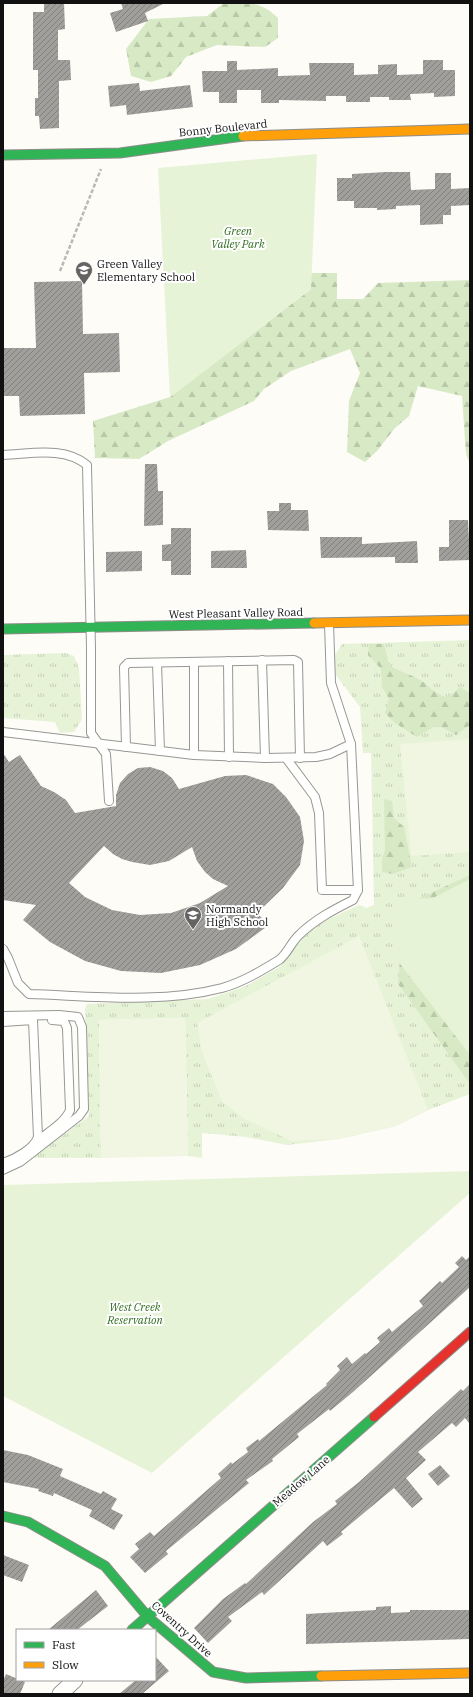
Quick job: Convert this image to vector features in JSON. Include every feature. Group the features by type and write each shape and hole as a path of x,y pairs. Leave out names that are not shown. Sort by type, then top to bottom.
{"street":[{"name":"Bonny Boulevard","path":"3,155 120,153 244,136 470,129"},
{"name":"West Pleasant Valley Road","path":"3,629 470,620"},
{"name":"Meadow Lane","path":"133,1629 470,1332"},
{"name":"Coventry Drive","path":"3,1516 28,1522 105,1566 148,1616 184,1649 213,1672 246,1678 470,1672"},
{"path":"60,1694 74,1681"}],"lane":[{"path":"3,455 63,453 80,459 87,465 91,733 106,754 109,801"},
{"path":"3,949 18,983 29,994 111,998 175,996 223,987 250,977 282,958 297,937 311,924 333,910 353,900 358,890 350,744 331,683 329,623"},
{"path":"262,660 265,758"},
{"path":"126,747 124,667 128,663 294,660 298,662 300,758"},
{"path":"228,661 229,756"},
{"path":"157,662 160,751"},
{"path":"194,662 194,755"},
{"path":"3,732 194,755 265,758 300,758 330,754 350,744"},
{"path":"286,758 315,797 319,813 322,890 358,890"},
{"path":"3,1016 59,1015 78,1017 82,1027 84,1109 79,1116 20,1162 3,1170"},
{"path":"33,1020 38,1137 36,1142"},
{"path":"3,1022 61,1020 66,1024 70,1110 68,1115 61,1122 36,1142 19,1155 3,1163"}],"path":[{"path":"60,271 101,169 105,153"}],"green space":[{"path":"224,3 253,4 265,8 278,18 278,38 265,47 217,45 186,57 171,76 151,82 131,76 126,49 149,19 207,16"},
{"name":"Green Valley Park","path":"317,154 311,289 170,397 158,168"},
{"path":"311,273 337,273 337,299 363,299 378,283 470,280 470,464 466,454 462,396 418,386 409,416 395,428 377,451 365,462 347,452 349,401 360,373 350,349 291,371 264,389 254,401 168,441 139,459 95,458 93,421 170,397 311,289"},
{"path":"470,640 470,899 412,1003 470,1081 470,1094 428,1110 396,1126 339,1139 287,1145 246,1137 202,1133 202,1158 188,1156 185,1018 99,1020 101,1158 32,1158 89,1116 85,1009 87,1004 208,999 246,986 281,966 298,943 318,924 359,905 366,908 374,905 371,753 363,753 360,707 335,674 335,655 342,644"},
{"path":"369,644 384,644 389,665 418,679 442,696 448,698 460,687 470,693 470,725 456,735 437,725 417,737 395,723 385,713 389,699 382,687 381,669 368,655"},
{"path":"66,653 74,656 79,668 82,719 74,732 60,733 55,722 3,718 3,655"},
{"path":"470,739 470,852 411,856 400,744"},
{"path":"384,799 392,801 394,818 404,827 412,867 393,874 382,872 382,859 385,850"},
{"path":"470,875 470,1084 398,984 400,958 398,908"},
{"path":"470,879 470,1055 394,956 392,900 433,898"},
{"path":"359,936 428,1110 396,1126 339,1139 292,1141 243,1118 222,1101 202,1052 197,1023"},
{"path":"185,1018 188,1156 101,1158 99,1020"},
{"name":"West Creek Reservation","path":"470,1171 470,1193 152,1473 3,1396 3,1185"}],"building":[{"path":"44,3 64,3 65,29 58,30 58,60 70,60 71,80 59,81 59,128 40,129 39,116 35,116 35,98 38,98 38,70 33,70 33,12 44,12"},
{"path":"121,3 165,3 145,13 148,21 116,32 110,13 123,9"},
{"path":"423,60 443,60 443,70 455,70 455,96 434,97 434,93 410,94 411,100 389,100 389,97 370,97 370,102 346,102 346,96 326,96 326,101 279,100 279,103 261,103 261,90 237,90 237,103 219,103 219,92 203,92 202,71 227,71 227,61 237,61 237,70 278,68 278,76 310,75 309,63 354,63 354,75 378,74 378,65 397,64 397,75 423,74"},
{"path":"139,83 140,91 190,85 193,107 127,115 126,105 110,107 108,86"},
{"path":"410,172 411,190 435,189 435,173 451,173 451,189 470,188 470,205 451,206 451,215 443,215 443,224 420,225 420,205 396,206 396,209 377,210 377,208 354,208 354,201 337,201 337,178 352,178 352,174"},
{"path":"82,281 83,334 119,333 120,372 84,373 85,414 20,416 19,396 3,396 3,348 36,348 34,282"},
{"path":"145,464 157,464 158,491 163,491 163,525 144,526"},
{"path":"279,503 291,503 291,510 308,510 309,531 268,530 267,511 279,511"},
{"path":"449,520 468,520 470,560 439,561 439,547 449,547"},
{"path":"171,528 191,528 191,575 171,575 171,561 162,561 162,545 171,544"},
{"path":"320,537 362,537 362,544 417,541 418,563 395,563 395,557 321,558"},
{"path":"246,550 247,568 211,568 211,551"},
{"path":"142,551 142,571 106,572 106,552"},
{"name":"Normandy High School","path":"3,753 9,762 20,755 41,786 66,800 75,813 116,806 116,795 120,783 128,774 138,768 150,767 163,771 172,778 179,789 225,776 246,775 273,784 286,797 300,817 304,841 300,865 283,888 257,913 269,925 236,949 200,965 161,973 121,971 85,961 50,942 23,920 36,905 3,900","holes":["104,846 113,854 132,862 150,865 169,861 192,847 197,861 205,872 213,879 228,886 200,903 171,913 140,915 112,910 85,897 69,883"]},
{"path":"462,1256 466,1260 470,1256 470,1287 353,1392 330,1411 329,1409 297,1434 299,1437 272,1459 273,1461 246,1480 249,1483 166,1551 168,1554 145,1573 130,1557 139,1549 135,1544 150,1532 154,1536 221,1478 218,1474 231,1462 232,1464 248,1452 246,1448 258,1439 259,1441 327,1385 326,1384 340,1370 337,1366 347,1357 352,1364 380,1342 377,1338 389,1328 392,1332 423,1306 419,1301 440,1281 442,1283 459,1267 455,1263"},
{"path":"470,1384 470,1424 465,1418 456,1427 452,1423 418,1452 426,1460 406,1478 423,1499 412,1508 394,1488 341,1532 343,1534 327,1546 323,1541 264,1595 262,1592 228,1617 232,1621 208,1643 194,1628 223,1599 245,1583 246,1584 313,1522 337,1504 335,1501 359,1482 461,1389 463,1391"},
{"path":"3,1450 28,1455 63,1469 60,1476 101,1494 103,1491 117,1499 111,1509 123,1515 114,1530 89,1516 92,1510 54,1493 53,1496 38,1491 39,1489 3,1482"},
{"path":"440,1465 450,1476 438,1486 428,1474"},
{"path":"3,1555 29,1565 22,1582 3,1575"},
{"path":"96,1590 108,1606 78,1629 49,1629"},
{"path":"391,1606 391,1613 410,1612 410,1610 470,1610 470,1639 306,1644 306,1614 376,1610 376,1607"},
{"path":"156,1657 169,1671 142,1694 119,1694 135,1681 156,1681"},
{"path":"6,1674 16,1678 16,1681 25,1682 20,1694 3,1694 3,1681"}],"traffic: fast":[{"path":"3,155 120,153 243,136"},
{"path":"3,629 314,623"},
{"path":"133,1629 374,1417"},
{"path":"3,1516 28,1522 105,1566 148,1617 213,1672 246,1678 321,1676"}],"traffic: slow":[{"path":"243,136 470,129"},
{"path":"314,623 470,620"},
{"path":"321,1676 470,1673"}],"traffic: jam":[{"path":"374,1417 470,1332"}],"place":[{"name":"Green Valley Elementary School","path":"84,285"},
{"name":"Normandy High School","path":"193,930"}]}
